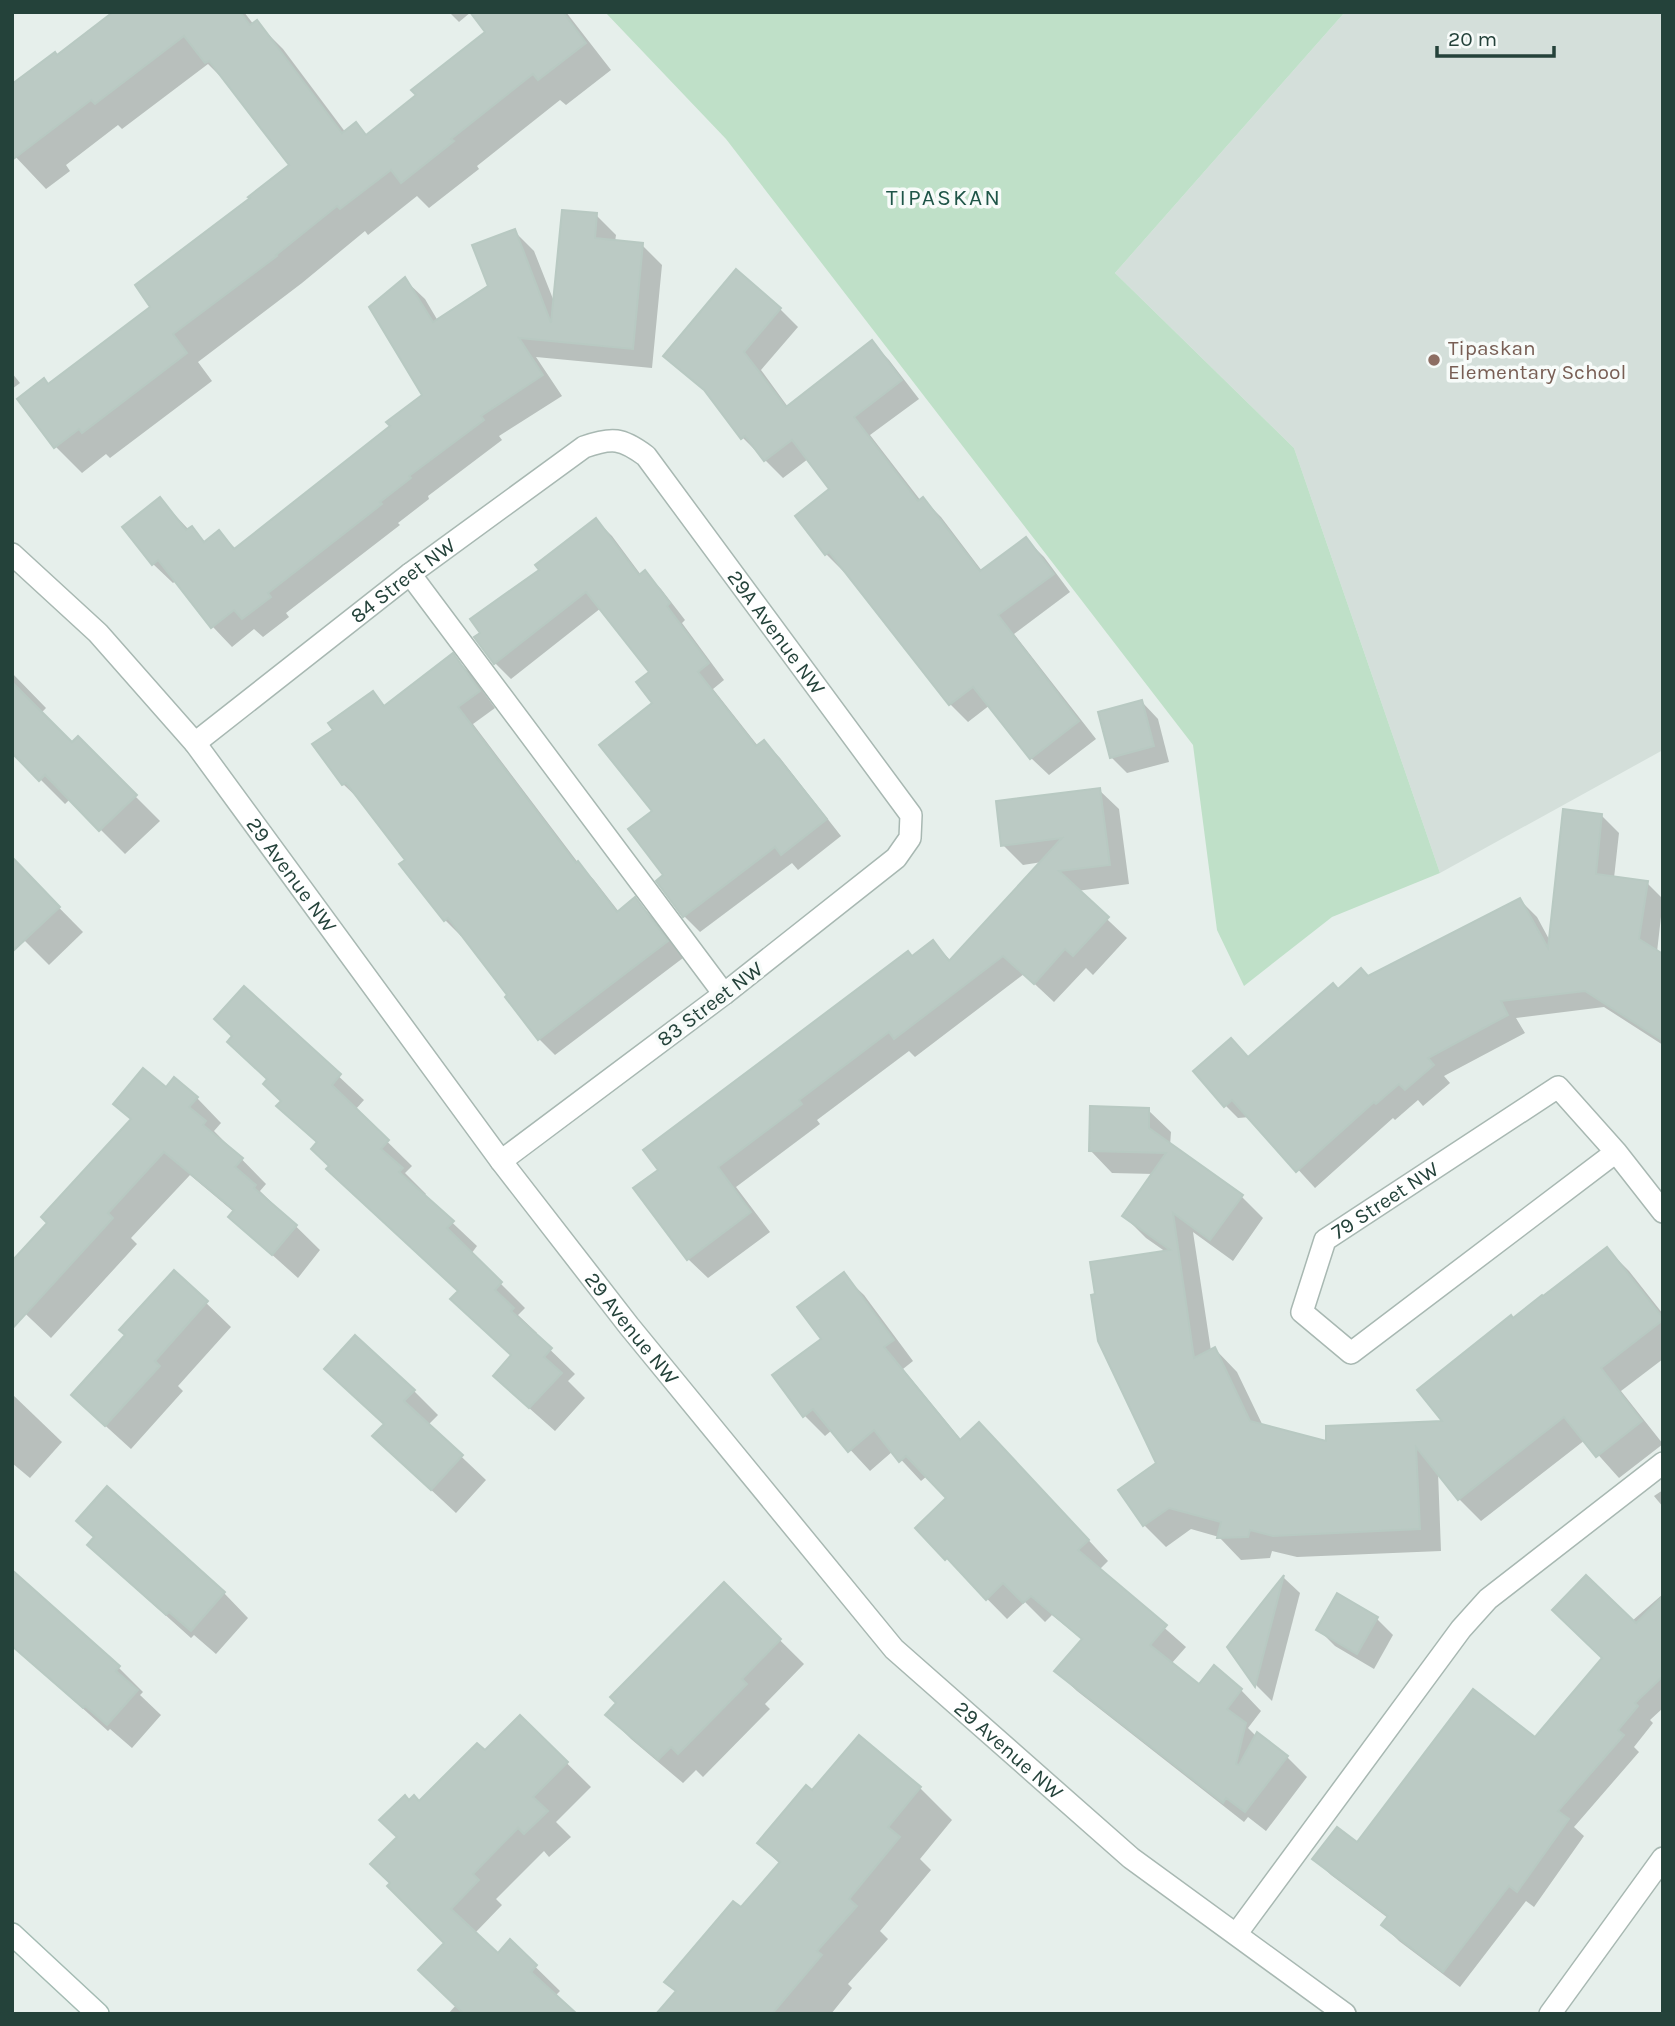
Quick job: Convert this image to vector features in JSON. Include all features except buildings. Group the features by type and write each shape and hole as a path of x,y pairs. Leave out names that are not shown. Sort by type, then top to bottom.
{"street":[{"name":"84 Street NW","path":"195,743 410,575 584,447 604,440 621,441"},
{"name":"29A Avenue NW","path":"621,441 646,456 911,815 910,838"},
{"name":"29 Avenue NW","path":"12,554 98,633 195,743 501,1161 629,1326 894,1649 1131,1858 1345,2014"},
{"path":"410,575 724,994"},
{"name":"83 Street NW","path":"501,1161 724,994 896,858 910,838"},
{"name":"79 Street NW","path":"1616,1152 1351,1353 1301,1312 1325,1240 1558,1087 1616,1152 1663,1212"},
{"path":"1237,1933 1461,1629 1488,1599 1663,1463"},
{"path":"1550,2014 1663,1858"},
{"path":"12,1934 98,2014"}],"shaded area":[{"name":"Tipaskan Elementary School","path":"1345,12 1663,12 1663,750 1440,873 1294,448 1115,273"}],"green space":[{"path":"605,12 1345,12 1115,273 1294,448 1440,873 1332,917 1244,986 1217,930 1193,745 726,139"}],"place":[{"name":"Tipaskan Elementary School","path":"1434,360"}],"district":[{"name":"TIPASKAN","path":"944,197"}]}
